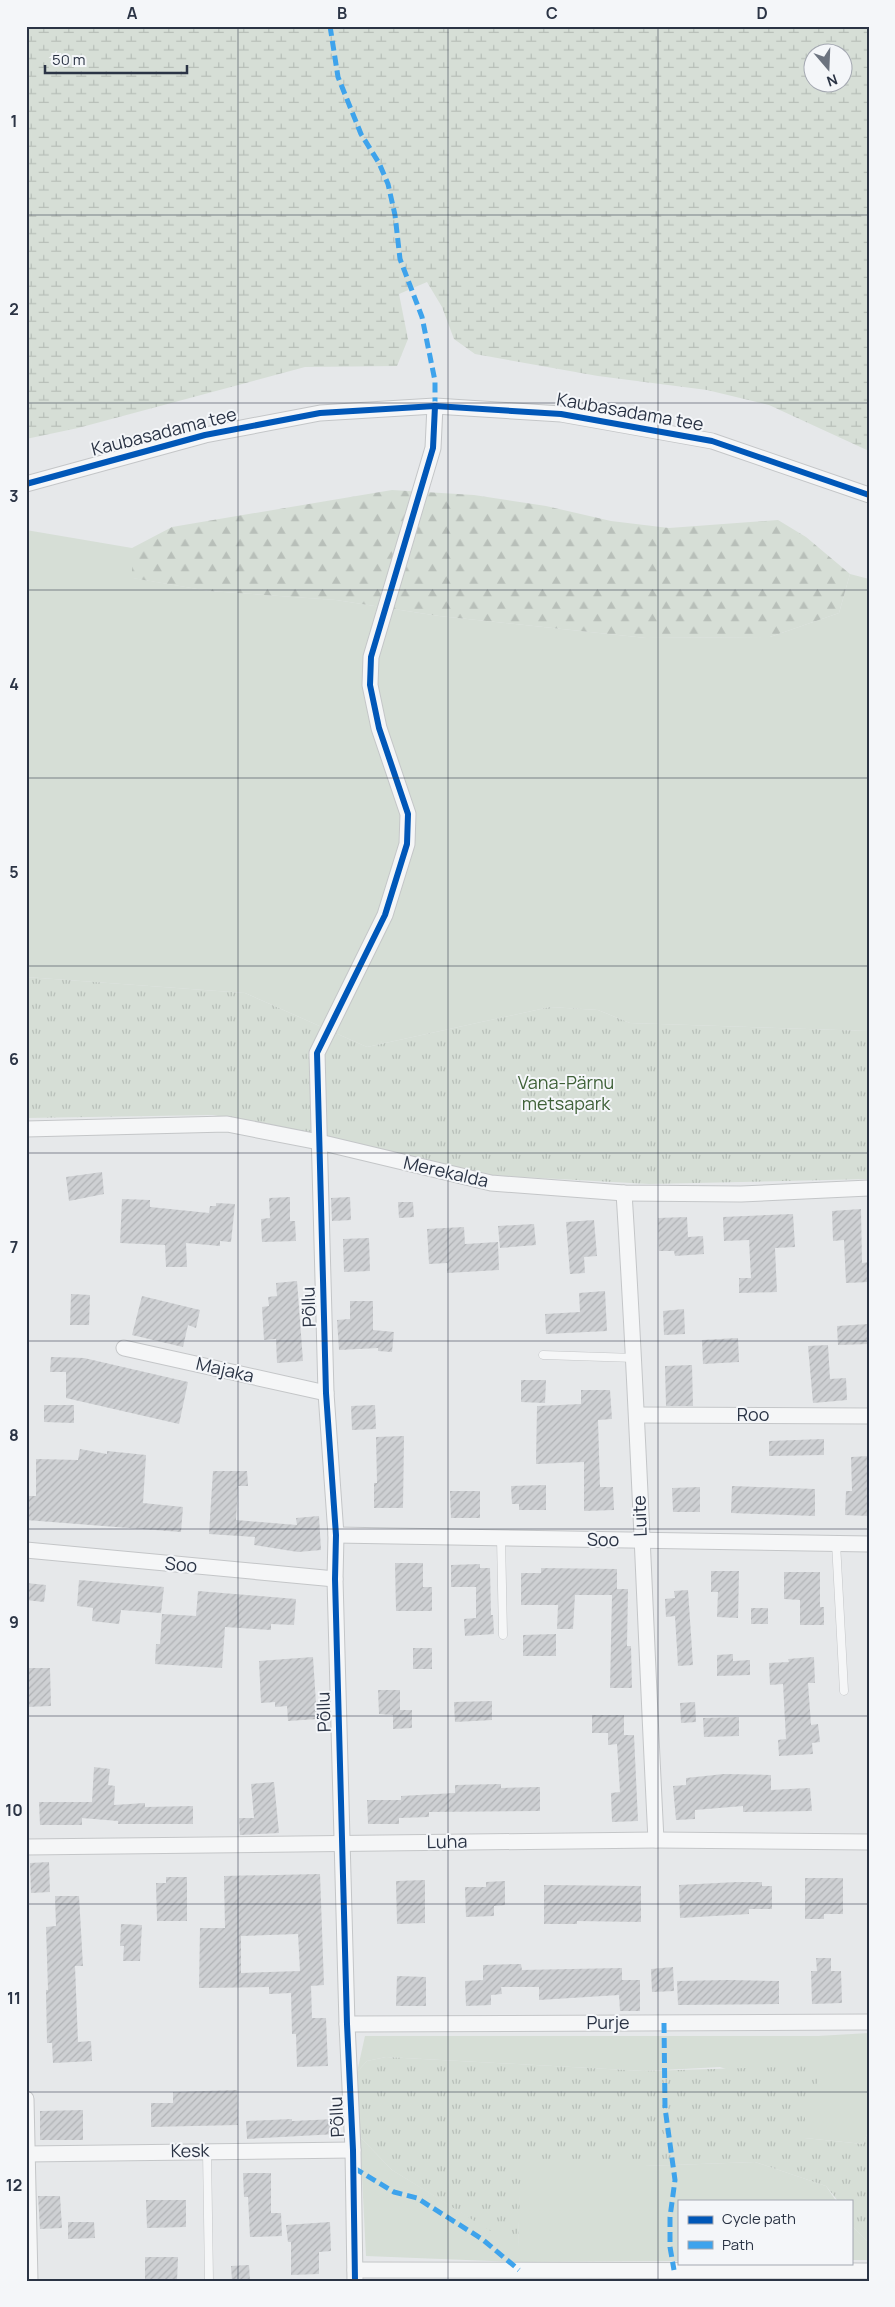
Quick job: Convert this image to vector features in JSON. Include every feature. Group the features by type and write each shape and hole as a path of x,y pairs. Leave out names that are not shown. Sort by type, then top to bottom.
{"street":[{"name":"Kaubasadama tee","path":"26,484 205,435 320,413 435,406 560,414 712,441 869,494"},
{"name":"Põllu","path":"355,2276 353,2150 347,2024 335,1579 336,1535 326,1393 317,1053 384,915 407,844 408,814 379,728 370,685 371,657 433,448 435,406"},
{"name":"Merekalda","path":"26,1129 227,1124 319,1142 491,1183 624,1193 741,1194 869,1188"},
{"name":"Luite","path":"624,1193 638,1415 641,1541 656,1840"},
{"name":"Majaka","path":"124,1348 326,1393"},
{"name":"Roo","path":"638,1415 869,1416"},
{"name":"Soo","path":"336,1535 869,1544"},
{"name":"Soo","path":"26,1550 335,1579"},
{"name":"Luha","path":"26,1847 656,1840 869,1842"},
{"name":"Purje","path":"347,2024 869,2022"},
{"path":"26,2099 30,2281"},
{"name":"Kesk","path":"27,2154 353,2150"},
{"path":"355,2276 674,2276 869,2271"}],"lane":[{"path":"543,1356 635,1358"},
{"path":"502,1538 503,1636"},
{"path":"836,1543 844,1691"},
{"path":"207,2151 209,2281"}],"green space":[{"path":"26,26 869,26 869,451 769,405 707,390 598,376 475,354 454,339 442,307 427,282 399,294 408,339 397,366 305,367 78,428 26,439"},
{"path":"392,490 474,495 546,506 611,521 669,528 778,520 806,537 850,574 839,613 770,637 646,638 439,616 336,600 209,591 132,578 132,548 172,527"},
{"path":"26,530 132,548 133,578 209,591 336,600 439,616 646,638 770,637 839,613 850,574 869,579 869,1031 630,1023 598,1010 550,1007 367,1047 245,993 26,977"},
{"name":"Vana-Pärnu metsapark","path":"26,977 245,993 367,1047 550,1007 598,1010 630,1023 869,1031 869,1179 649,1184 487,1175 331,1139 213,1115 26,1118"},
{"path":"869,2033 869,2129 863,2144 805,2138 805,2100 817,2100 720,2067 644,2071 386,2057 367,2061 357,2072 365,2036 818,2036"},
{"path":"386,2057 644,2071 818,2066 817,2100 805,2101 805,2138 863,2144 869,2129 869,2243 852,2226 852,2200 837,2200 826,2186 755,2162 645,2166 521,2166 518,2248 392,2170 360,2137 357,2072 367,2061"},
{"path":"360,2137 392,2170 518,2247 520,2166 645,2166 755,2162 826,2186 835,2200 678,2200 678,2261 517,2262 366,2256"},
{"path":"852,2226 869,2243 869,2260 852,2260"}],"building":[{"path":"102,1172 104,1194 69,1201 66,1177"},
{"path":"290,1197 290,1221 295,1221 296,1241 262,1242 261,1219 270,1218 269,1198"},
{"path":"350,1197 351,1220 332,1221 331,1198"},
{"path":"122,1199 150,1200 150,1207 209,1213 210,1206 216,1206 216,1203 235,1204 231,1242 220,1241 220,1246 186,1243 187,1267 166,1267 165,1245 120,1243"},
{"path":"398,1202 413,1202 414,1217 399,1218"},
{"path":"861,1209 862,1263 869,1262 869,1282 846,1283 844,1240 833,1241 832,1211"},
{"path":"793,1214 795,1247 775,1248 777,1292 739,1293 739,1278 751,1278 749,1240 724,1241 723,1217"},
{"path":"687,1217 688,1237 703,1236 704,1254 675,1256 674,1251 659,1251 658,1218"},
{"path":"594,1220 597,1256 584,1257 585,1273 570,1274 566,1222"},
{"path":"534,1224 536,1245 500,1248 498,1226"},
{"path":"464,1227 465,1244 498,1242 499,1270 447,1273 447,1263 429,1264 427,1229"},
{"path":"369,1238 370,1271 344,1272 343,1239"},
{"path":"297,1281 303,1361 277,1363 276,1339 264,1340 262,1307 269,1306 268,1297 277,1296 276,1283"},
{"path":"605,1291 607,1331 546,1334 545,1314 580,1312 579,1293"},
{"path":"71,1294 90,1295 89,1325 70,1325"},
{"path":"142,1296 200,1310 196,1328 188,1325 183,1347 132,1335"},
{"path":"350,1301 373,1301 373,1330 394,1332 392,1352 378,1351 378,1348 339,1350 337,1320 350,1319"},
{"path":"684,1309 685,1334 664,1335 663,1311"},
{"path":"869,1324 869,1344 838,1345 837,1326"},
{"path":"738,1338 739,1362 703,1364 702,1340"},
{"path":"828,1345 830,1379 846,1378 847,1400 813,1403 808,1346"},
{"path":"51,1357 84,1358 188,1382 179,1424 66,1398 66,1372 50,1372"},
{"path":"692,1365 693,1406 666,1406 665,1366"},
{"path":"521,1380 546,1380 545,1403 521,1402"},
{"path":"581,1390 610,1390 612,1419 598,1420 600,1487 613,1487 614,1510 584,1511 584,1462 536,1464 537,1406 581,1404"},
{"path":"44,1405 74,1405 74,1423 44,1422"},
{"path":"375,1405 376,1429 352,1430 351,1406"},
{"path":"404,1436 403,1508 374,1508 374,1483 377,1483 376,1437"},
{"path":"824,1439 824,1455 769,1456 769,1441"},
{"path":"80,1449 107,1454 107,1451 146,1455 143,1503 183,1507 181,1532 26,1520 26,1496 36,1496 36,1459 78,1460"},
{"path":"869,1456 869,1516 845,1515 846,1491 852,1491 851,1457"},
{"path":"213,1471 247,1471 248,1486 238,1486 236,1520 297,1525 296,1518 319,1516 321,1550 298,1552 254,1545 255,1537 209,1534"},
{"path":"546,1485 546,1510 519,1510 519,1504 512,1504 511,1486"},
{"path":"732,1486 815,1489 815,1516 731,1513"},
{"path":"700,1487 700,1512 673,1512 672,1488"},
{"path":"450,1491 480,1491 480,1518 451,1518"},
{"path":"395,1563 423,1563 423,1587 432,1587 432,1611 396,1611"},
{"path":"480,1564 480,1568 490,1568 491,1615 493,1615 494,1634 465,1636 464,1619 476,1618 476,1587 451,1587 451,1565"},
{"path":"541,1568 617,1569 617,1589 628,1589 627,1646 631,1646 632,1688 610,1688 612,1595 575,1595 573,1629 557,1629 558,1605 521,1605 521,1573 541,1573"},
{"path":"711,1571 739,1571 738,1618 717,1617 718,1592 711,1592"},
{"path":"784,1572 820,1572 820,1607 824,1607 824,1625 800,1625 800,1600 784,1599"},
{"path":"79,1580 164,1587 161,1613 121,1610 119,1624 92,1621 93,1608 77,1606"},
{"path":"26,1583 46,1585 44,1602 26,1600"},
{"path":"688,1590 693,1665 678,1666 675,1616 666,1617 665,1599 675,1598 674,1591"},
{"path":"198,1591 296,1599 294,1625 271,1624 271,1630 225,1627 222,1668 155,1664 156,1644 160,1644 162,1614 196,1616"},
{"path":"751,1608 768,1608 768,1624 751,1624"},
{"path":"556,1634 556,1656 523,1656 523,1635"},
{"path":"413,1648 432,1648 432,1669 413,1669"},
{"path":"733,1654 733,1661 750,1660 750,1675 717,1676 717,1655"},
{"path":"313,1657 317,1719 288,1721 287,1706 275,1707 275,1702 261,1703 259,1661"},
{"path":"814,1657 815,1683 808,1683 811,1725 818,1724 820,1742 812,1743 813,1754 779,1756 778,1740 786,1739 783,1684 770,1685 769,1663 789,1662 788,1659"},
{"path":"26,1668 50,1668 51,1706 26,1707"},
{"path":"378,1690 400,1690 400,1710 412,1710 412,1728 393,1729 393,1715 379,1714"},
{"path":"492,1701 492,1720 455,1722 454,1702"},
{"path":"695,1702 696,1722 681,1723 680,1703"},
{"path":"592,1715 624,1715 624,1735 634,1735 638,1821 612,1822 611,1793 620,1792 617,1744 608,1745 608,1733 592,1733"},
{"path":"739,1717 739,1736 704,1737 703,1718"},
{"path":"94,1767 110,1769 108,1785 115,1786 114,1805 145,1803 145,1807 193,1806 193,1824 118,1824 118,1821 82,1818 82,1825 40,1825 39,1802 92,1802"},
{"path":"724,1774 771,1775 771,1790 810,1788 812,1811 743,1812 743,1806 695,1810 695,1819 676,1820 673,1786 686,1785 686,1778"},
{"path":"274,1782 279,1833 240,1835 239,1818 254,1818 251,1784"},
{"path":"501,1784 501,1788 540,1787 540,1811 429,1812 429,1817 399,1818 399,1824 368,1824 367,1800 401,1800 401,1796 455,1793 455,1785"},
{"path":"49,1862 50,1892 31,1893 30,1863"},
{"path":"320,1874 324,1985 311,1986 312,2018 326,2018 328,2066 297,2067 296,2034 292,2034 291,1993 269,1994 269,1987 199,1988 200,1928 225,1928 224,1876","holes":["298,1934 300,1971 241,1973 241,1936"]},
{"path":"166,1877 187,1877 187,1921 157,1921 156,1883 166,1883"},
{"path":"805,1878 843,1878 843,1914 824,1914 824,1919 805,1919"},
{"path":"425,1880 425,1923 397,1924 396,1881"},
{"path":"505,1881 505,1905 494,1906 494,1916 466,1917 465,1887 486,1887 486,1882"},
{"path":"762,1882 762,1886 772,1886 772,1909 749,1909 749,1914 680,1918 679,1885"},
{"path":"544,1885 641,1886 641,1922 577,1921 577,1924 544,1924"},
{"path":"55,1896 79,1896 83,1966 75,1966 78,2042 91,2041 92,2061 53,2063 52,2043 47,2043 46,1927 56,1926"},
{"path":"121,1924 142,1925 140,1961 123,1961 124,1946 120,1946"},
{"path":"816,1958 831,1958 831,1971 841,1971 842,2003 812,2004 811,1971 817,1971"},
{"path":"521,1964 522,1970 622,1968 622,1980 640,1980 640,2011 620,2011 619,1995 539,2000 539,1987 501,1987 502,1994 491,1995 491,2005 466,2006 465,1981 483,1980 483,1965"},
{"path":"673,1967 674,1991 652,1992 651,1969"},
{"path":"397,1976 426,1977 426,2006 396,2006"},
{"path":"677,1981 779,1981 779,2004 678,2005"},
{"path":"237,2090 238,2125 151,2127 151,2103 173,2103 173,2092"},
{"path":"83,2110 83,2140 40,2140 40,2111"},
{"path":"292,2119 292,2121 336,2119 337,2134 247,2139 246,2121"},
{"path":"243,2173 271,2173 271,2213 281,2213 282,2236 250,2237 248,2197 244,2197"},
{"path":"38,2196 60,2196 62,2228 40,2229"},
{"path":"146,2200 186,2200 186,2227 147,2228"},
{"path":"68,2222 94,2222 95,2238 68,2239"},
{"path":"330,2222 331,2251 319,2252 319,2274 291,2275 291,2242 288,2242 286,2225"},
{"path":"145,2257 178,2257 177,2281 145,2281"},
{"path":"249,2265 250,2281 232,2281 231,2266"}],"marked path":[{"path":"330,26 338,77 361,134 379,163 388,184 395,215 400,259 422,317 435,381 435,406"},
{"path":"664,2023 665,2108 675,2180 670,2217 670,2247 674,2270"},
{"path":"354,2168 394,2192 417,2198 482,2239 519,2270"}],"cycle path":[{"path":"26,484 205,435 320,413 435,406 561,414 712,441 869,495"},
{"path":"355,2281 353,2150 347,2024 335,1579 336,1535 326,1393 317,1053 385,915 407,844 408,814 379,728 370,685 371,657 433,448 435,406"}]}
